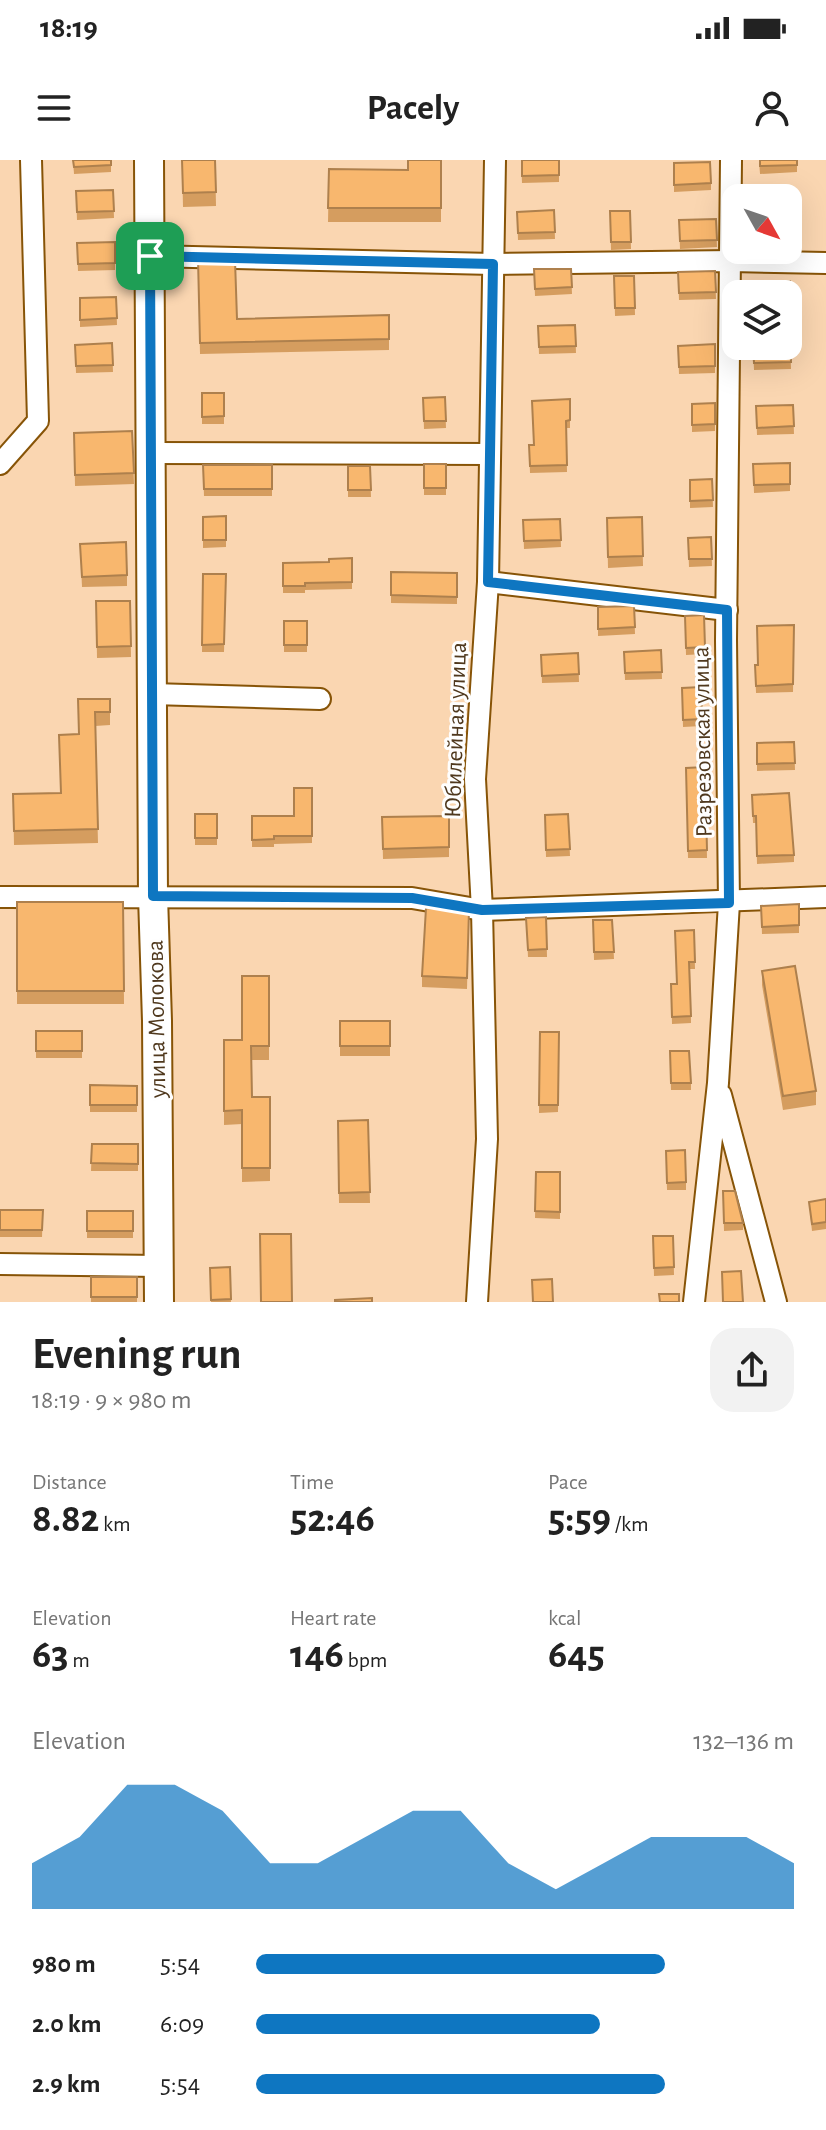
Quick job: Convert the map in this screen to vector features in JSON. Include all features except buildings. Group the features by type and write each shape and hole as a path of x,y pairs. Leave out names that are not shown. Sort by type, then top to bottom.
{"street":[{"path":"0,464 38,421 31,160"},
{"name":"улица Молокова","path":"149,160 153,896 159,1302"},
{"name":"Юбилейная улица","path":"477,1302 487,1139 482,910 475,779 488,582 495,160"},
{"name":"Разрезовская улица","path":"731,160 731,184"},
{"path":"150,256 493,264 722,261"},
{"path":"802,262 826,263"},
{"name":"Разрезовская улица","path":"694,1302 718,1083 729,903 727,610 732,264"},
{"path":"151,453 490,454"},
{"path":"488,582 727,610"},
{"path":"152,694 320,699"},
{"path":"0,897 412,898 482,910 826,897"},
{"name":"Разрезовская улица","path":"718,1083 776,1302"},
{"path":"0,1264 159,1266"}],"route":[{"path":"150,256 493,264 488,582 727,610 729,903 482,910 412,898 153,896 150,256"}]}
